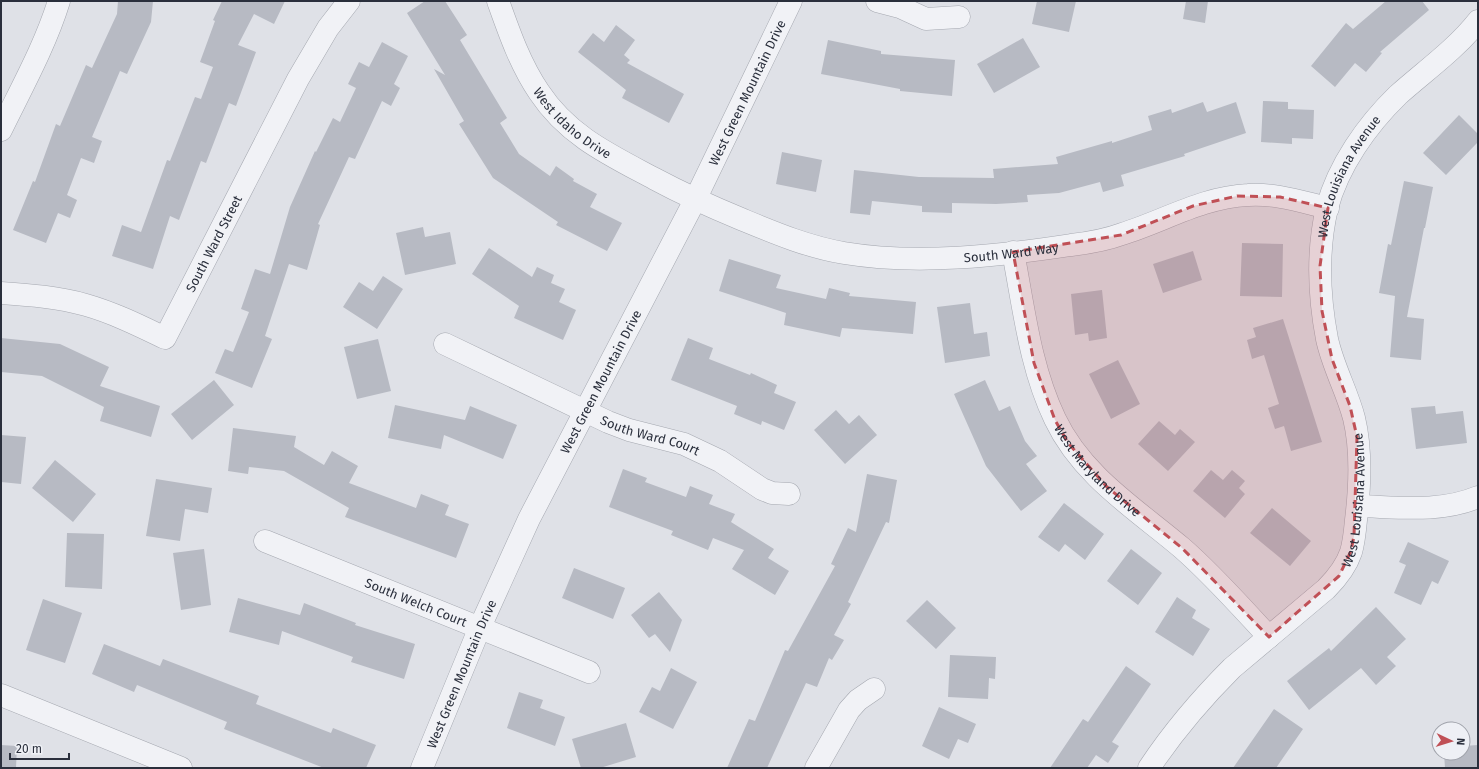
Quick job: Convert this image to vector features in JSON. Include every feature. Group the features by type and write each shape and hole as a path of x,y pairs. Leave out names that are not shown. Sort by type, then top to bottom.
{"street":[{"path":"1,130 35,62 52,24 59,1"},
{"name":"South Ward Street","path":"1,293 45,296 86,305 128,320 166,338 298,79 328,28 349,1"},
{"name":"West Idaho Drive","path":"498,1 515,46 528,74 539,93 553,110 570,127 589,142 694,200"},
{"name":"West Green Mountain Drive","path":"422,768 480,627 529,519 694,200 790,1"},
{"path":"877,1 900,7 926,19 959,17"},
{"name":"West Louisiana Avenue","path":"1149,768 1177,730 1232,668 1326,589 1339,576 1346,564 1351,551 1358,506 1358,437 1350,406 1332,359 1322,311 1320,266 1328,208 1339,178 1347,162 1371,126 1398,96 1462,39 1478,21"},
{"name":"South Ward Way","path":"694,200 798,243 844,253 927,259 1013,252 1070,245 1115,236 1193,206 1237,196 1251,195 1280,197 1328,208"},
{"name":"West Maryland Drive","path":"1013,252 1034,363 1055,420 1068,443 1107,487 1182,548 1269,637"},
{"name":"South Ward Court","path":"445,344 585,411 630,430 695,448 720,461 762,489 772,493 788,494"},
{"path":"1358,506 1438,507 1453,505 1478,497"},
{"name":"South Welch Court","path":"265,541 589,672"},
{"path":"816,768 849,710 858,700 874,690"},
{"path":"1,695 181,768"}],"highlighted area":[{"path":"1237,196 1280,197 1328,208 1320,266 1322,311 1332,359 1350,406 1357,437 1354,536 1351,551 1339,576 1269,637 1182,548 1107,487 1068,443 1055,420 1034,363 1013,252 1121,235 1193,206"}],"building":[{"path":"118,1 153,1 151,22 127,74 120,71 92,137 102,141 94,163 81,158 67,195 77,200 70,218 58,213 46,243 13,230 33,181 35,182 56,124 60,126 86,65 92,68 117,14"},
{"path":"222,1 285,1 274,24 254,14 238,45 256,52 236,106 229,103 206,163 201,161 179,220 170,216 153,269 112,256 122,225 141,232 167,160 170,161 195,97 201,99 213,67 200,62 215,21 213,20"},
{"path":"425,1 445,1 467,35 460,40 507,118 500,123 519,154 550,176 556,166 574,179 573,181 597,194 590,207 622,223 607,251 556,225 558,222 493,178 459,124 464,121 434,69 445,75 407,13"},
{"path":"1037,1 1076,1 1069,32 1032,24"},
{"path":"1186,1 1208,1 1205,23 1183,19"},
{"path":"1386,1 1422,1 1429,10 1380,52 1382,53 1366,72 1355,63 1335,87 1311,66 1346,23 1353,29"},
{"path":"616,25 635,40 624,55 630,60 627,63 684,94 669,123 622,98 626,90 578,52 593,33 604,42"},
{"path":"1023,38 1040,67 994,93 977,64"},
{"path":"828,40 881,51 881,54 955,60 952,96 900,91 900,89 821,74"},
{"path":"382,42 408,56 394,84 400,88 391,106 382,101 355,159 349,157 318,224 320,225 307,270 289,264 265,336 272,339 252,388 215,373 225,349 233,352 249,312 241,309 255,269 270,274 290,207 315,151 316,152 333,118 340,122 356,88 348,84 359,62 369,67"},
{"path":"1263,101 1288,102 1288,109 1314,110 1313,139 1292,138 1292,144 1261,142"},
{"path":"1203,102 1207,112 1236,102 1246,133 1184,154 1185,156 1121,175 1124,186 1103,192 1100,182 1059,193 1027,195 1028,202 996,204 952,203 952,213 922,212 922,206 872,201 870,215 850,213 854,170 919,177 994,178 993,169 1058,164 1056,157 1112,141 1112,143 1152,130 1148,116 1171,109 1172,113"},
{"path":"1459,115 1478,134 1478,142 1446,175 1423,153"},
{"path":"782,152 822,160 816,192 776,184"},
{"path":"1404,181 1433,187 1407,317 1424,319 1421,360 1390,357 1395,296 1379,293 1388,244 1391,245"},
{"path":"423,227 425,237 450,232 456,264 405,275 396,233"},
{"path":"1242,243 1283,244 1282,297 1240,296"},
{"path":"489,248 532,277 537,267 554,275 551,283 565,289 559,302 576,310 563,340 514,318 519,306 472,274"},
{"path":"1193,251 1202,280 1163,293 1153,264"},
{"path":"729,259 781,275 776,288 826,299 829,288 850,293 849,296 916,302 913,334 842,328 840,337 784,325 786,313 719,291"},
{"path":"383,276 403,289 377,329 343,307 359,282 373,291"},
{"path":"1102,290 1107,338 1089,341 1088,333 1075,335 1071,294"},
{"path":"970,303 974,334 987,332 990,356 945,363 937,307"},
{"path":"1283,319 1322,442 1291,451 1284,426 1275,429 1268,408 1279,404 1264,355 1252,359 1247,340 1256,337 1253,328"},
{"path":"1,338 60,344 109,367 100,386 160,406 151,437 100,421 104,407 42,376 1,372"},
{"path":"688,338 713,348 709,359 750,375 751,373 777,385 774,393 796,402 784,430 762,421 761,425 734,414 737,406 671,380"},
{"path":"378,339 391,391 357,399 344,347"},
{"path":"1118,360 1140,404 1111,419 1089,374"},
{"path":"214,380 234,405 192,440 171,414"},
{"path":"985,380 999,411 1010,406 1025,441 1037,456 1026,464 1047,491 1021,511 986,466 954,394"},
{"path":"395,405 465,420 470,406 517,425 503,459 444,435 441,449 388,438"},
{"path":"1435,406 1436,414 1463,411 1467,443 1416,449 1411,408"},
{"path":"836,410 849,424 859,415 877,435 845,464 814,430"},
{"path":"1159,421 1175,435 1180,429 1195,442 1168,471 1138,444"},
{"path":"233,428 296,436 294,447 324,465 332,451 358,466 349,483 416,508 421,494 449,505 445,515 469,524 456,558 345,517 349,508 284,471 249,467 248,474 228,471"},
{"path":"1,435 26,437 21,484 1,482"},
{"path":"55,460 96,494 73,522 32,488"},
{"path":"623,469 647,478 645,482 686,497 690,486 713,495 709,504 735,514 731,522 774,549 768,558 789,571 775,595 732,569 744,550 713,538 708,550 671,535 673,531 609,507"},
{"path":"1211,470 1223,480 1232,470 1245,481 1239,488 1245,494 1225,518 1193,491"},
{"path":"867,474 897,480 889,523 886,522 848,602 851,604 834,635 844,640 832,660 829,658 817,687 806,683 767,768 727,768 749,719 755,721 785,650 788,651 835,566 831,564 848,528 856,532"},
{"path":"156,479 212,488 208,513 185,509 180,541 146,536"},
{"path":"1064,503 1104,534 1085,560 1065,544 1059,552 1038,537"},
{"path":"1272,508 1311,541 1290,566 1250,533"},
{"path":"67,533 104,534 102,589 65,587"},
{"path":"1408,542 1449,561 1438,584 1432,581 1421,605 1394,593 1406,565 1399,562"},
{"path":"204,549 211,605 181,610 173,553"},
{"path":"1131,549 1162,573 1138,605 1107,581"},
{"path":"574,568 625,588 613,619 562,598"},
{"path":"659,592 682,620 670,652 655,634 649,638 631,615"},
{"path":"1177,597 1196,610 1192,618 1210,629 1193,656 1155,632"},
{"path":"238,598 300,615 304,603 356,623 355,625 415,644 404,679 351,662 353,657 282,631 279,645 229,632"},
{"path":"43,599 82,613 65,663 26,650"},
{"path":"927,600 956,628 936,649 906,621"},
{"path":"1376,607 1406,639 1387,657 1396,666 1376,685 1361,668 1309,710 1287,681 1329,648 1331,651"},
{"path":"104,644 160,666 163,659 259,696 256,704 331,733 333,728 376,745 366,768 324,768 224,729 227,722 137,685 134,692 92,674"},
{"path":"950,655 996,657 995,679 989,678 988,699 948,697"},
{"path":"1126,666 1151,684 1112,742 1119,746 1108,763 1096,755 1087,768 1050,768 1083,719 1088,722"},
{"path":"671,668 697,682 673,729 639,712 652,687 660,691"},
{"path":"519,692 543,700 540,708 565,717 555,746 507,728"},
{"path":"939,707 976,724 968,743 958,739 949,759 922,746"},
{"path":"1274,709 1303,729 1276,768 1233,768"},
{"path":"626,723 636,757 600,768 581,768 572,739"},
{"path":"1,745 17,746 16,768 1,768"},
{"path":"1471,745 1478,745 1478,768 1445,768 1445,761 1471,761"}]}
